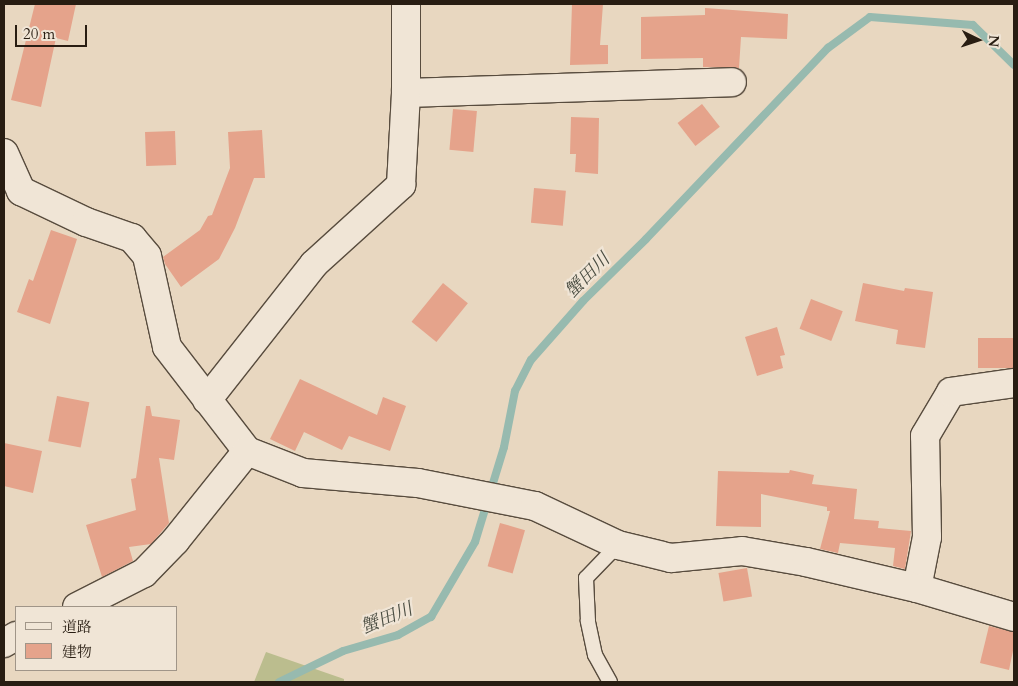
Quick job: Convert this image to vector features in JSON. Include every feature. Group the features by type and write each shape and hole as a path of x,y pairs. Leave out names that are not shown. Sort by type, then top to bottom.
{"street":[{"path":"208,400 314,264 401,185 406,93 406,4"},
{"path":"406,93 732,82"},
{"path":"4,152 21,191 86,222 132,238 147,256 167,347 248,451 303,473 418,483 535,506 618,545 671,558 742,551 806,562 917,588 1014,617"},
{"path":"917,588 927,537 925,436 951,392 1014,383"},
{"path":"78,606 144,573 176,541 248,451"}],"lane":[{"path":"610,682 594,655 588,621 586,578 618,545"}],"green space":[{"path":"266,652 344,679 344,682 254,682"}],"building":[{"path":"35,4 76,4 68,41 56,38 41,107 11,100"},
{"path":"572,4 603,4 600,45 608,45 608,64 570,65"},
{"path":"705,8 788,14 787,39 741,37 739,68 703,67 703,58 641,59 641,17 705,15"},
{"path":"702,104 720,127 695,146 678,123"},
{"path":"453,109 477,111 473,152 449,150"},
{"path":"571,117 599,118 598,174 575,172 576,154 570,154"},
{"path":"262,130 265,178 254,178 235,228 219,259 181,287 165,264 163,257 200,230 208,216 212,215 230,168 228,132"},
{"path":"175,131 176,165 146,166 145,132"},
{"path":"534,188 566,191 563,226 531,223"},
{"path":"51,230 77,239 50,324 17,312 29,279 33,281"},
{"path":"443,283 468,303 436,342 412,322"},
{"path":"863,283 904,291 905,288 933,292 925,348 896,344 898,330 855,321"},
{"path":"811,299 843,311 831,341 800,329"},
{"path":"777,327 785,355 780,356 783,368 757,376 745,337"},
{"path":"978,338 1014,338 1014,368 978,368"},
{"path":"300,379 377,415 383,397 406,406 390,451 349,436 342,450 304,432 295,451 270,439"},
{"path":"57,396 89,402 81,447 48,441"},
{"path":"146,406 150,406 152,416 180,420 174,460 159,458 169,523 151,544 129,547 133,561 102,577 86,525 136,510 131,479 136,478"},
{"path":"4,443 42,451 33,493 4,486"},
{"path":"790,470 814,475 812,484 857,489 854,519 879,521 878,528 911,531 905,569 893,566 895,548 840,543 838,553 820,549 830,511 827,511 827,507 761,494 761,527 716,526 718,471 789,473"},
{"path":"500,523 525,530 513,573 488,566"},
{"path":"747,568 752,597 723,602 718,573"},
{"path":"989,626 1014,632 1014,646 1009,670 980,663"}],"waterway":[{"name":"蟹田川","path":"279,682 343,651 398,635 431,617 475,542 504,447 515,391 531,360 583,301 646,239 828,48 870,17 973,25 1014,65"}]}
